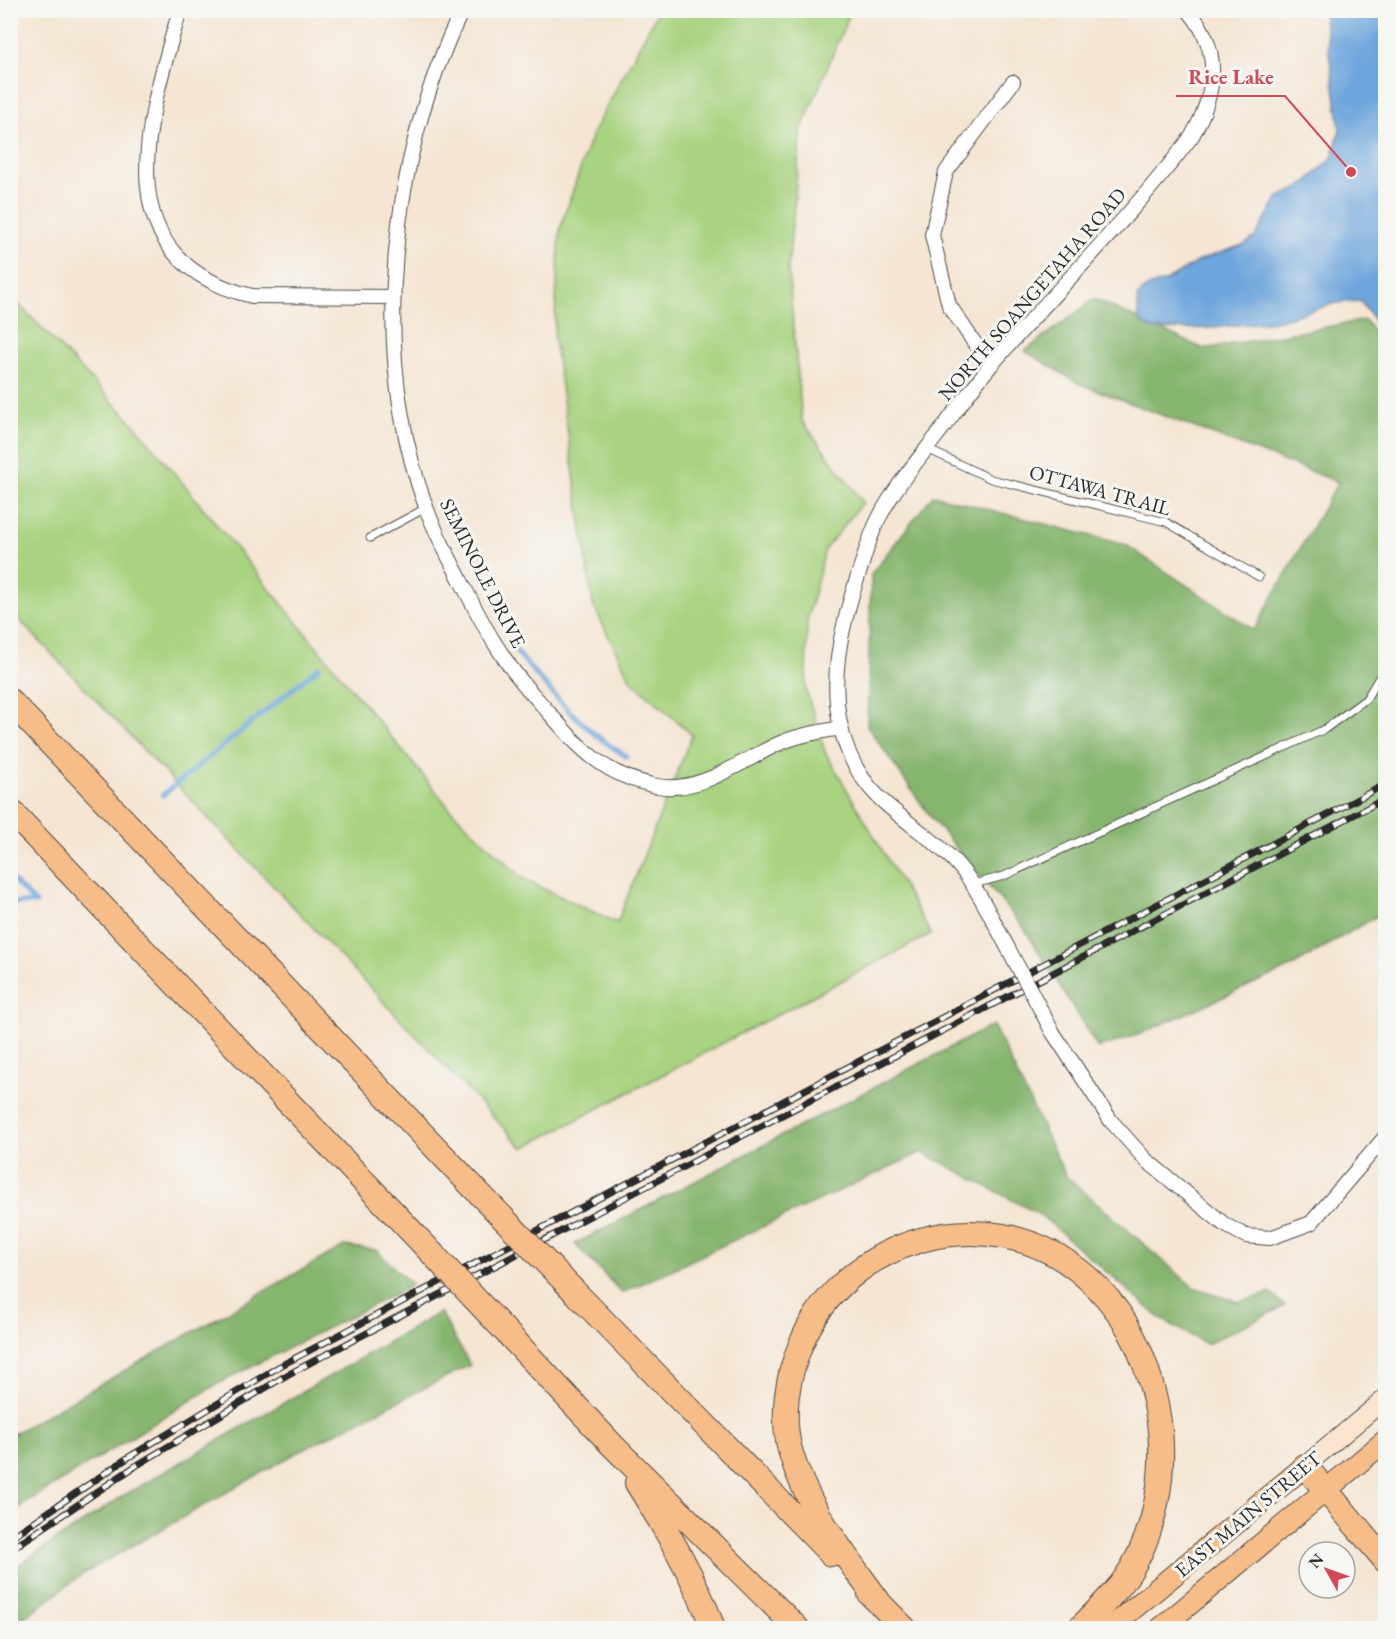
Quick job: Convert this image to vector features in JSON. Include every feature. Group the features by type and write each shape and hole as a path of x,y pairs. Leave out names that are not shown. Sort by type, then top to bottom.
{"highway":[{"path":"10,701 472,1186 904,1629"},
{"path":"10,810 613,1446 797,1629"},
{"path":"880,1605 821,1521 790,1449 786,1414 788,1384 795,1357 806,1332 822,1306 842,1283 868,1262 896,1247 926,1238 961,1234 992,1235 1027,1243 1053,1254 1077,1268 1100,1289 1119,1312 1134,1337 1146,1362 1153,1390 1162,1449 1155,1508 1137,1555 1123,1581 1080,1629"},
{"path":"613,1446 677,1546 699,1591 713,1629"},
{"path":"1305,1466 1386,1561"}],"main road":[{"name":"EAST MAIN STREET","path":"1161,1629 1386,1440"},
{"name":"EAST MAIN STREET","path":"1110,1629 1305,1466"}],"street":[{"path":"180,10 162,70 150,126 146,163 154,214 166,245 196,274 242,293 271,297 394,297"},
{"name":"SEMINOLE DRIVE","path":"462,10 433,77 414,139 397,229 394,297 400,400 426,508 498,653 580,747 610,771 661,787 682,786 702,781 780,743 841,728"},
{"name":"NORTH SOANGETAHA ROAD","path":"1188,10 1208,39 1212,88 1205,113 1192,136 1075,273 990,366 893,494 877,521 850,598 836,670 835,699 849,754 862,779 901,819 947,853 974,884 1052,1031 1111,1121 1146,1160 1225,1225 1246,1236 1270,1238 1311,1223 1386,1136"},
{"path":"990,366 949,305 932,235 946,172 1013,82"},
{"name":"EAST MAIN STREET","path":"1305,1466 1386,1398"}],"lane":[{"name":"OTTAWA TRAIL","path":"927,449 991,479 1166,522 1259,577"},
{"path":"370,538 426,508"},
{"path":"974,884 1004,876 1325,729 1366,699 1386,666"}],"green space":[{"path":"658,11 851,11 801,130 788,268 802,421 863,502 825,549 807,621 806,690 825,752 931,934 523,1148 11,611 10,295 134,424 452,811 523,879 617,923 692,735 630,679 593,605 554,338 560,229 592,134"},
{"path":"1094,299 1204,349 1365,320 1386,348 1385,911 1289,968 1140,1034 1098,1048 1024,928 932,819 867,726 871,574 933,495 1126,545 1254,630 1338,482 1080,384 1025,351"},
{"path":"993,1025 1066,1176 1193,1287 1239,1302 1270,1293 1285,1306 1206,1344 1161,1319 1042,1216 922,1152 622,1293 575,1244"},
{"path":"344,1246 376,1250 412,1285 214,1386 11,1512 11,1435"},
{"path":"440,1312 470,1365 298,1452 83,1574 11,1627 11,1570 123,1496"}],"water":[{"path":"1323,11 1385,11 1385,335 1360,301 1336,303 1276,321 1211,328 1154,330 1139,321 1137,297 1147,287 1166,281 1200,260 1245,244 1256,236 1277,198 1301,187 1332,158 1340,129"}],"waterway":[{"path":"514,649 580,721 594,734 626,756"},
{"path":"163,795 319,667"},
{"path":"10,878 36,903"},
{"path":"10,903 36,903"}],"railway":[{"path":"10,1538 129,1457 280,1366 1386,784"},
{"path":"10,1550 134,1467 287,1375 1386,798"}],"place":[{"name":"Rice Lake","path":"1351,172"}]}
